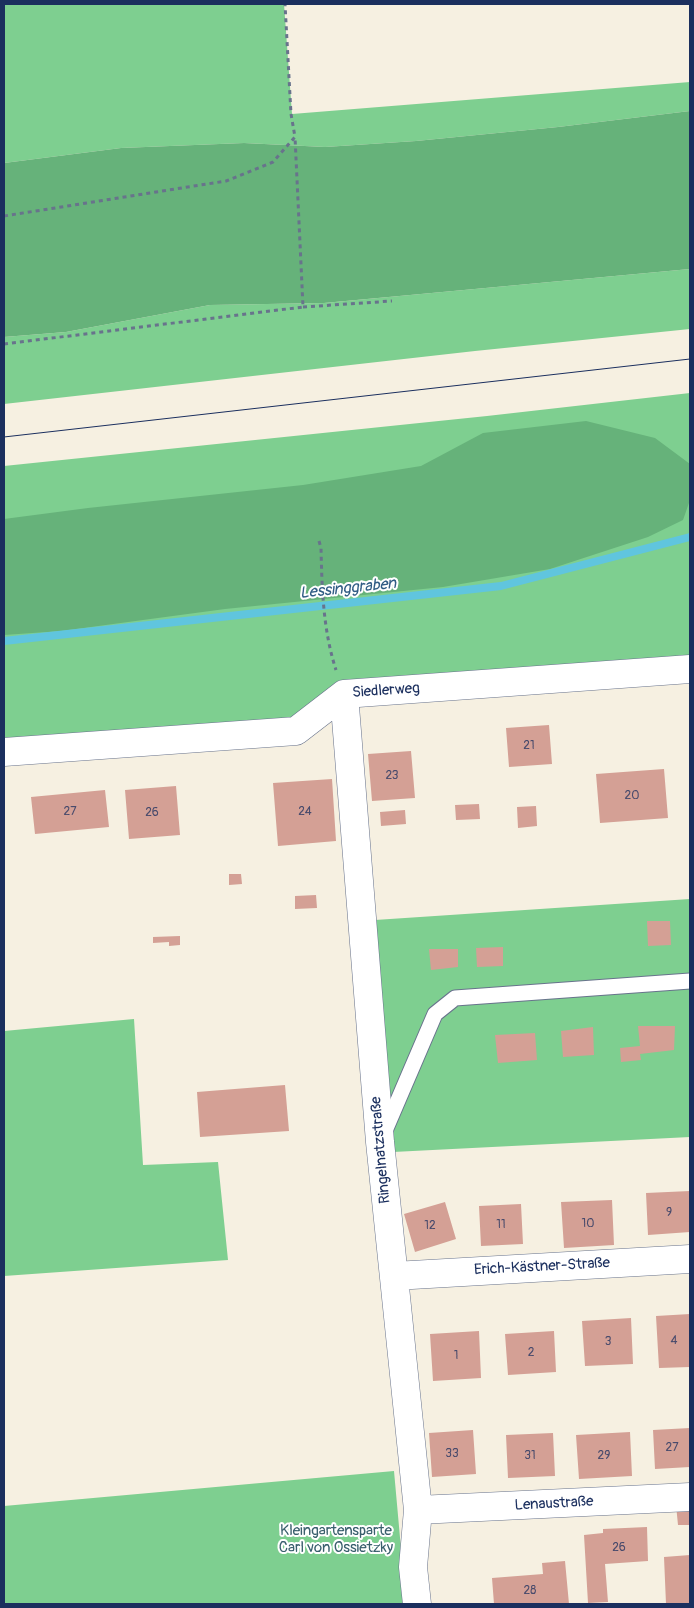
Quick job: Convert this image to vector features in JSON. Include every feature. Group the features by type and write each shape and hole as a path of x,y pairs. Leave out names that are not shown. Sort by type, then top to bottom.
{"street":[{"name":"Siedlerweg","path":"4,752 296,731 344,694 690,669"},
{"name":"Ringelnatzstraße","path":"344,694 380,1142 418,1510 413,1567 417,1604"},
{"name":"Erich-Kästner-Straße","path":"394,1276 690,1259"},
{"name":"Lenaustraße","path":"418,1510 690,1497"}],"lane":[{"path":"380,1142 435,1014 455,998 690,981"}],"path":[{"path":"285,4 291,114 295,137 303,307"},
{"path":"4,216 226,181 273,162 295,137"},
{"path":"4,344 303,307 392,301"},
{"path":"319,541 321,548 322,599 331,656 344,694"}],"green space":[{"path":"4,4 284,4 292,114 690,82 690,111 558,127 416,141 325,147 244,143 121,148 4,163"},
{"path":"690,111 690,269 324,303 210,305 66,332 4,337 4,163 121,148 244,143 325,147 416,141 558,127"},
{"path":"690,269 690,329 4,404 4,337 66,332 210,305 324,303"},
{"path":"690,393 690,655 348,682 289,721 4,742 4,466"},
{"path":"586,421 655,438 690,464 690,500 683,520 648,537 550,569 443,587 225,609 61,631 4,635 4,519 303,485 421,466 483,433"},
{"path":"690,899 690,1137 393,1152 375,920"},
{"path":"134,1019 143,1165 218,1162 228,1260 4,1276 4,1031"},
{"name":"Kleingartensparte Carl von Ossietzky","path":"394,1471 406,1604 4,1604 4,1506"}],"building":[{"path":"549,725 552,764 509,767 506,728"},
{"path":"411,751 415,798 372,801 368,754"},
{"path":"664,769 668,818 600,823 596,774"},
{"path":"332,779 336,841 278,846 273,783"},
{"path":"176,786 180,835 129,839 125,790"},
{"path":"105,790 109,827 35,834 31,797"},
{"path":"479,804 480,819 456,820 455,805"},
{"path":"536,806 537,826 518,828 517,807"},
{"path":"405,810 406,824 381,826 380,812"},
{"path":"229,874 241,874 242,884 229,885"},
{"path":"316,895 317,908 295,909 295,896"},
{"path":"647,921 670,921 671,945 648,946"},
{"path":"180,936 180,945 169,946 169,942 153,943 153,937"},
{"path":"503,947 503,966 477,967 476,948"},
{"path":"429,949 458,949 458,967 431,970"},
{"path":"638,1026 675,1026 674,1050 640,1054 641,1060 621,1062 620,1048 640,1046"},
{"path":"593,1027 594,1055 563,1057 561,1031"},
{"path":"535,1033 537,1060 498,1063 495,1035"},
{"path":"285,1085 289,1131 200,1137 197,1092"},
{"path":"690,1191 690,1232 648,1235 646,1193"},
{"path":"612,1200 614,1245 564,1248 561,1202"},
{"path":"445,1202 456,1239 415,1252 404,1214"},
{"path":"521,1204 523,1244 481,1246 479,1206"},
{"path":"690,1314 690,1367 659,1368 656,1316"},
{"path":"631,1318 633,1364 585,1366 582,1321"},
{"path":"479,1331 481,1378 433,1381 430,1334"},
{"path":"554,1331 556,1372 508,1375 505,1334"},
{"path":"690,1428 690,1467 655,1469 653,1430"},
{"path":"473,1430 476,1474 432,1477 429,1433"},
{"path":"630,1432 632,1476 579,1479 576,1435"},
{"path":"553,1433 555,1476 508,1478 506,1435"},
{"path":"690,1504 690,1525 678,1525 676,1505"},
{"path":"647,1527 648,1561 605,1564 608,1602 588,1603 584,1535 603,1533 603,1529"},
{"path":"690,1555 690,1604 666,1604 664,1557"},
{"path":"565,1561 569,1604 494,1604 492,1578 543,1574 542,1563"}],"waterway":[{"name":"Lessinggraben","path":"4,641 501,586 690,537"}],"tram line":[{"path":"4,437 690,359"}]}
